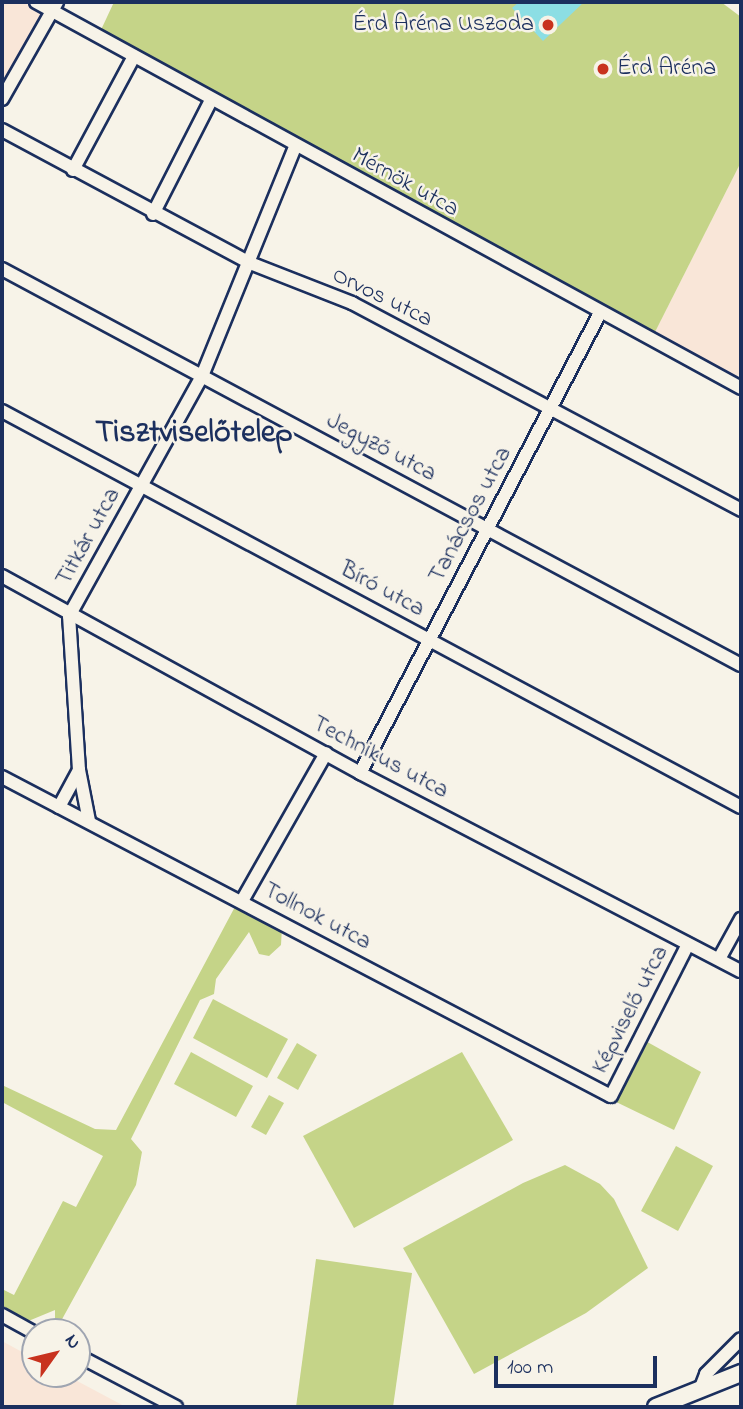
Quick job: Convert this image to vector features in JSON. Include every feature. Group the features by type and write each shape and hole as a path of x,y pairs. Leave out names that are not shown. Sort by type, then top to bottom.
{"main road":[{"path":"665,1406 741,1373"}],"street":[{"name":"Mérnök utca","path":"36,2 54,6 134,56 295,147 741,388"},
{"path":"2,99 54,6"},
{"path":"74,170 134,56"},
{"path":"153,214 211,100"},
{"name":"Orvos utca","path":"2,130 153,214 250,263 352,303 741,510"},
{"name":"Titkár utca","path":"89,821 79,770 69,616 202,376 295,147"},
{"name":"Jegyző utca","path":"2,269 741,665"},
{"name":"Tanácsos utca","path":"360,773 600,313"},
{"name":"Bíró utca","path":"2,411 741,807"},
{"name":"Technikus utca","path":"2,576 69,616 360,773 741,971"},
{"path":"242,901 326,753"},
{"path":"59,807 79,770"},
{"name":"Tollnok utca","path":"2,777 611,1096"},
{"path":"719,959 741,919"},
{"name":"Képviselő utca","path":"611,1096 688,944"},
{"path":"2,1315 21,1325"},
{"path":"700,1390 712,1368 741,1339"},
{"path":"91,1362 176,1407"}],"shaded area":[{"path":"2,2 53,2 2,96"},
{"path":"741,162 741,370 736,380 653,336"},
{"path":"2,1341 21,1351 21,1388 90,1388 126,1407 2,1407"}],"green space":[{"path":"114,2 721,2 741,17 741,162 653,336 100,32"},
{"path":"237,903 282,927 281,945 269,956 259,954 249,932 216,979 214,994 200,1000 131,1139 142,1152 136,1185 63,1318 55,1318 55,1310 36,1318 21,1318 21,1321 2,1315 2,1289 14,1295 63,1201 76,1207 103,1156 2,1102 2,1085 95,1129 116,1130"},
{"path":"213,999 288,1039 267,1078 193,1038"},
{"path":"642,1039 701,1072 674,1130 610,1099"},
{"path":"297,1043 317,1055 298,1090 277,1078"},
{"path":"191,1052 253,1086 236,1117 174,1084"},
{"path":"462,1052 513,1140 354,1228 303,1136"},
{"path":"269,1095 284,1103 266,1135 251,1127"},
{"path":"676,1146 713,1166 678,1231 641,1211"},
{"path":"565,1165 600,1184 614,1199 648,1268 586,1313 474,1374 403,1248 523,1183"},
{"path":"316,1259 412,1273 393,1407 296,1407"}],"water":[{"name":"Érd Aréna Uszoda","path":"519,2 584,2 543,41 512,8"}],"place":[{"name":"Érd Aréna Uszoda","path":"548,25"},
{"name":"Érd Aréna","path":"603,69"}],"district":[{"name":"Tisztviselőtelep","path":"194,434"}]}
